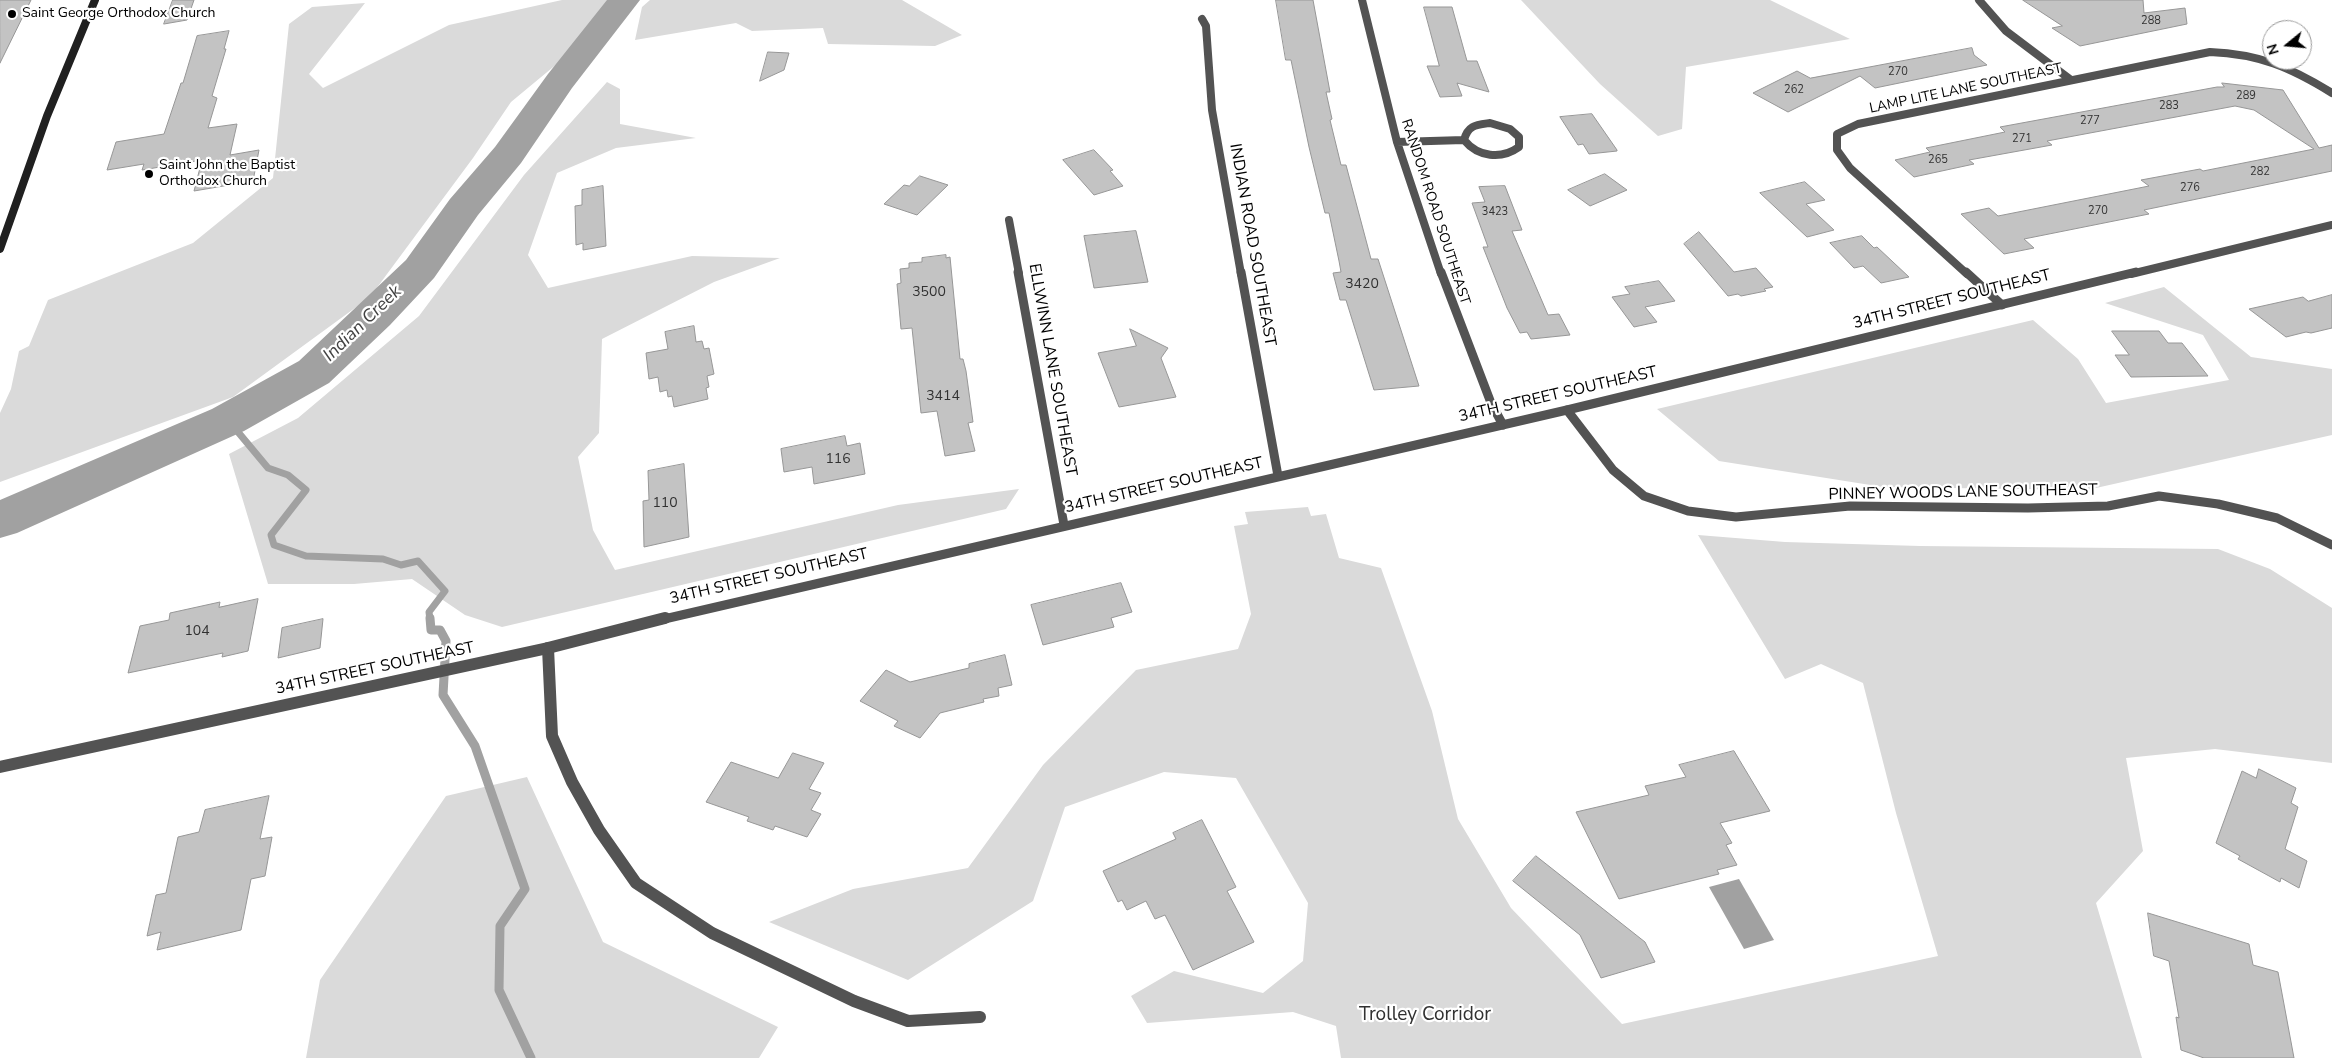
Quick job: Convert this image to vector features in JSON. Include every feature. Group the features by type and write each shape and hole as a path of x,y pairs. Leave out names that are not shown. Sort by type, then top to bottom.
{"main road":[{"path":"0,249 43,125 95,0"}],"street":[{"name":"RANDOM ROAD SOUTHEAST","path":"1362,0 1397,142 1438,268 1491,403 1504,425"},
{"path":"1979,0 2006,31 2071,80"},
{"name":"INDIAN ROAD SOUTHEAST","path":"1202,19 1206,26 1212,110 1278,476"},
{"name":"LAMP LITE LANE SOUTHEAST","path":"2002,305 1850,168 1837,150 1837,134 1858,124 2210,52 2238,52 2276,61 2332,93"},
{"path":"1397,142 1464,140 1474,150 1500,156 1515,151 1521,142 1515,131 1499,124 1490,123 1481,124 1467,130 1464,140"},
{"name":"ELLWINN LANE SOUTHEAST","path":"1009,220 1064,525"},
{"name":"34TH STREET SOUTHEAST","path":"0,767 548,648 702,609 1504,425 2332,225"},
{"name":"PINNEY WOODS LANE SOUTHEAST","path":"1566,410 1614,470 1644,496 1688,511 1736,517 1850,506 2028,508 2108,506 2159,496 2218,504 2277,518 2332,545"},
{"path":"548,648 552,736 572,782 590,814 636,883 712,933 854,1001 908,1021 980,1017"}],"green space":[{"path":"562,0 634,0 511,102 473,158 370,297 233,397 0,482 0,413 11,389 19,351 29,346 48,300 193,243 273,178 289,24 312,7 365,3 309,74 323,88 449,25"},
{"path":"650,0 902,0 962,35 935,46 828,44 823,28 752,31 736,23 635,40 642,7"},
{"path":"1521,0 1770,0 1850,39 1686,67 1682,129 1658,136 1600,84"},
{"path":"607,82 620,89 620,124 696,138 616,148 557,173 528,255 548,288 692,256 780,258 714,282 602,339 599,433 578,457 593,530 615,570 898,505 1019,489 1006,509 502,627 465,615 412,579 354,584 268,584 229,454 298,418 419,316 524,175"},
{"path":"2164,287 2251,357 2332,369 2332,435 2087,490 1883,487 1719,461 1657,409 2033,320 2078,359 2106,403 2229,380 2203,335 2105,303"},
{"name":"Trolley Corridor","path":"1308,507 1311,516 1326,514 1339,558 1381,568 1432,711 1458,819 1511,908 1622,1024 1938,956 1896,813 1863,683 1821,664 1785,679 1698,535 1785,542 1920,546 2218,549 2270,569 2332,608 2332,763 2215,749 2126,758 2143,851 2096,903 2142,1058 1341,1058 1336,1026 1293,1012 1147,1023 1131,996 1174,971 1263,993 1303,961 1308,903 1236,778 1164,772 1065,807 1033,901 908,980 769,922 853,889 968,868 1043,765 1136,670 1238,649 1251,614 1234,526 1248,524 1245,512"},
{"path":"527,777 603,942 778,1027 759,1058 306,1058 320,980 446,796"}],"shaded area":[{"path":"1739,879 1774,940 1744,949 1709,887"}],"building":[{"name":"Saint George Orthodox Church","path":"0,0 31,0 0,63"},
{"path":"173,0 194,0 187,20 164,24"},
{"path":"1276,0 1313,0 1330,92 1326,92 1332,119 1330,120 1341,165 1346,165 1371,259 1378,259 1419,386 1374,390 1346,300 1340,300 1333,273 1341,272 1329,213 1325,213 1291,60 1286,60"},
{"path":"2023,0 2143,0 2144,13 2185,8 2187,24 2080,46 2052,28 2062,26"},
{"path":"1424,7 1452,7 1467,61 1477,61 1489,92 1457,83 1462,96 1440,97 1427,66 1439,66"},
{"path":"229,31 224,49 226,49 212,96 217,98 208,128 237,124 230,155 259,150 253,181 194,191 202,160 142,170 144,164 107,170 116,142 164,134 181,83 183,83 197,36"},
{"path":"1972,48 1974,55 1987,65 1875,88 1860,76 1788,112 1753,93 1797,71 1810,78"},
{"path":"768,52 789,53 784,70 760,81"},
{"path":"2222,83 2283,90 2319,148 2332,145 2332,171 2144,210 2149,214 2024,239 2034,248 2004,254 1961,214 1989,208 1998,216 2149,186 2141,180 2200,169 2203,171 2314,149 2254,110 2235,106 2047,141 2052,145 1969,160 1974,164 1914,177 1895,160 1930,152 1926,148 2005,132 2000,127 2224,87"},
{"path":"1592,114 1617,151 1589,154 1583,144 1578,145 1560,117"},
{"path":"1094,150 1113,170 1110,171 1123,186 1094,195 1063,160"},
{"path":"1605,174 1627,190 1590,206 1568,190"},
{"path":"920,176 948,185 917,215 884,204 904,185 909,186"},
{"path":"1805,182 1825,200 1806,204 1834,230 1807,237 1760,193"},
{"path":"603,186 606,246 583,250 583,243 576,245 575,206 582,205 582,190"},
{"path":"1505,186 1522,230 1512,231 1548,315 1559,314 1570,335 1531,339 1527,332 1520,333 1507,308 1483,247 1488,247 1472,203 1485,202 1479,187"},
{"path":"1136,231 1148,282 1094,288 1084,236"},
{"path":"1699,232 1734,272 1756,268 1773,287 1764,289 1766,291 1741,296 1738,294 1728,296 1684,244"},
{"path":"1862,236 1874,248 1877,247 1909,277 1881,283 1863,266 1854,268 1830,243"},
{"path":"946,255 946,258 950,257 960,359 963,359 966,371 973,422 968,423 975,451 945,456 937,411 921,413 912,328 901,329 897,284 901,283 900,269 909,268 909,263 922,262 922,258"},
{"path":"1659,281 1675,301 1645,307 1657,322 1634,327 1612,297 1630,294 1625,287"},
{"path":"2332,295 2332,328 2311,333 2306,332 2286,337 2249,309 2303,297 2308,301"},
{"path":"694,326 696,342 702,341 704,349 709,348 714,374 707,376 709,387 706,388 708,399 674,407 672,396 668,397 667,390 660,392 658,377 649,379 646,353 668,349 665,332"},
{"path":"1130,329 1168,348 1161,358 1176,397 1119,407 1098,353 1136,346"},
{"path":"2112,331 2159,331 2168,343 2182,343 2208,376 2131,377 2115,355 2129,355"},
{"path":"845,436 847,446 860,443 865,474 814,484 812,467 784,472 781,449"},
{"path":"684,464 689,537 644,547 643,501 649,500 648,471"},
{"path":"1121,583 1132,612 1111,618 1114,627 1043,645 1031,605"},
{"path":"258,599 248,651 222,657 223,653 128,673 140,626 169,620 170,613 220,602 219,607"},
{"path":"323,619 320,648 278,658 282,628"},
{"path":"1005,655 1012,685 998,688 999,696 983,699 984,702 940,713 920,738 894,726 898,721 860,701 886,670 910,682 969,668 969,664"},
{"path":"1734,751 1770,811 1720,823 1732,843 1726,845 1737,865 1717,870 1719,874 1619,899 1576,812 1649,795 1645,786 1686,777 1679,765"},
{"path":"793,753 824,763 809,789 821,793 811,810 821,814 807,837 775,826 773,830 747,821 749,817 706,802 731,762 778,778"},
{"path":"2259,769 2296,788 2291,803 2298,807 2285,849 2307,861 2299,888 2281,878 2280,882 2238,859 2240,856 2216,843 2242,771 2256,778"},
{"path":"269,796 260,839 272,837 265,876 251,879 241,930 157,950 161,932 147,936 156,895 166,893 178,837 199,832 205,810"},
{"path":"1202,820 1236,887 1227,891 1254,942 1193,970 1165,915 1155,919 1146,901 1127,910 1122,900 1118,902 1103,871 1176,839 1173,833"},
{"path":"1536,856 1645,942 1655,962 1601,978 1580,935 1513,881"},
{"path":"2148,913 2249,944 2253,965 2278,972 2294,1058 2204,1058 2181,1050 2176,1017 2179,1018 2169,961 2154,956"}],"waterway":[{"name":"Indian Creek","path":"0,520 228,420 314,372 375,315 420,269 464,207 508,155 560,81 624,0"},
{"path":"228,420 268,468 288,475 306,490 271,535 274,545 306,556 383,559 401,565 418,561 445,591 429,612 430,620"},
{"path":"430,618 431,630 440,630 446,641 443,695 475,746 525,889 500,926 499,990 531,1058"}],"place":[{"name":"Saint George Orthodox Church","path":"12,14"},
{"name":"Saint John the Baptist Orthodox Church","path":"149,174"}]}
